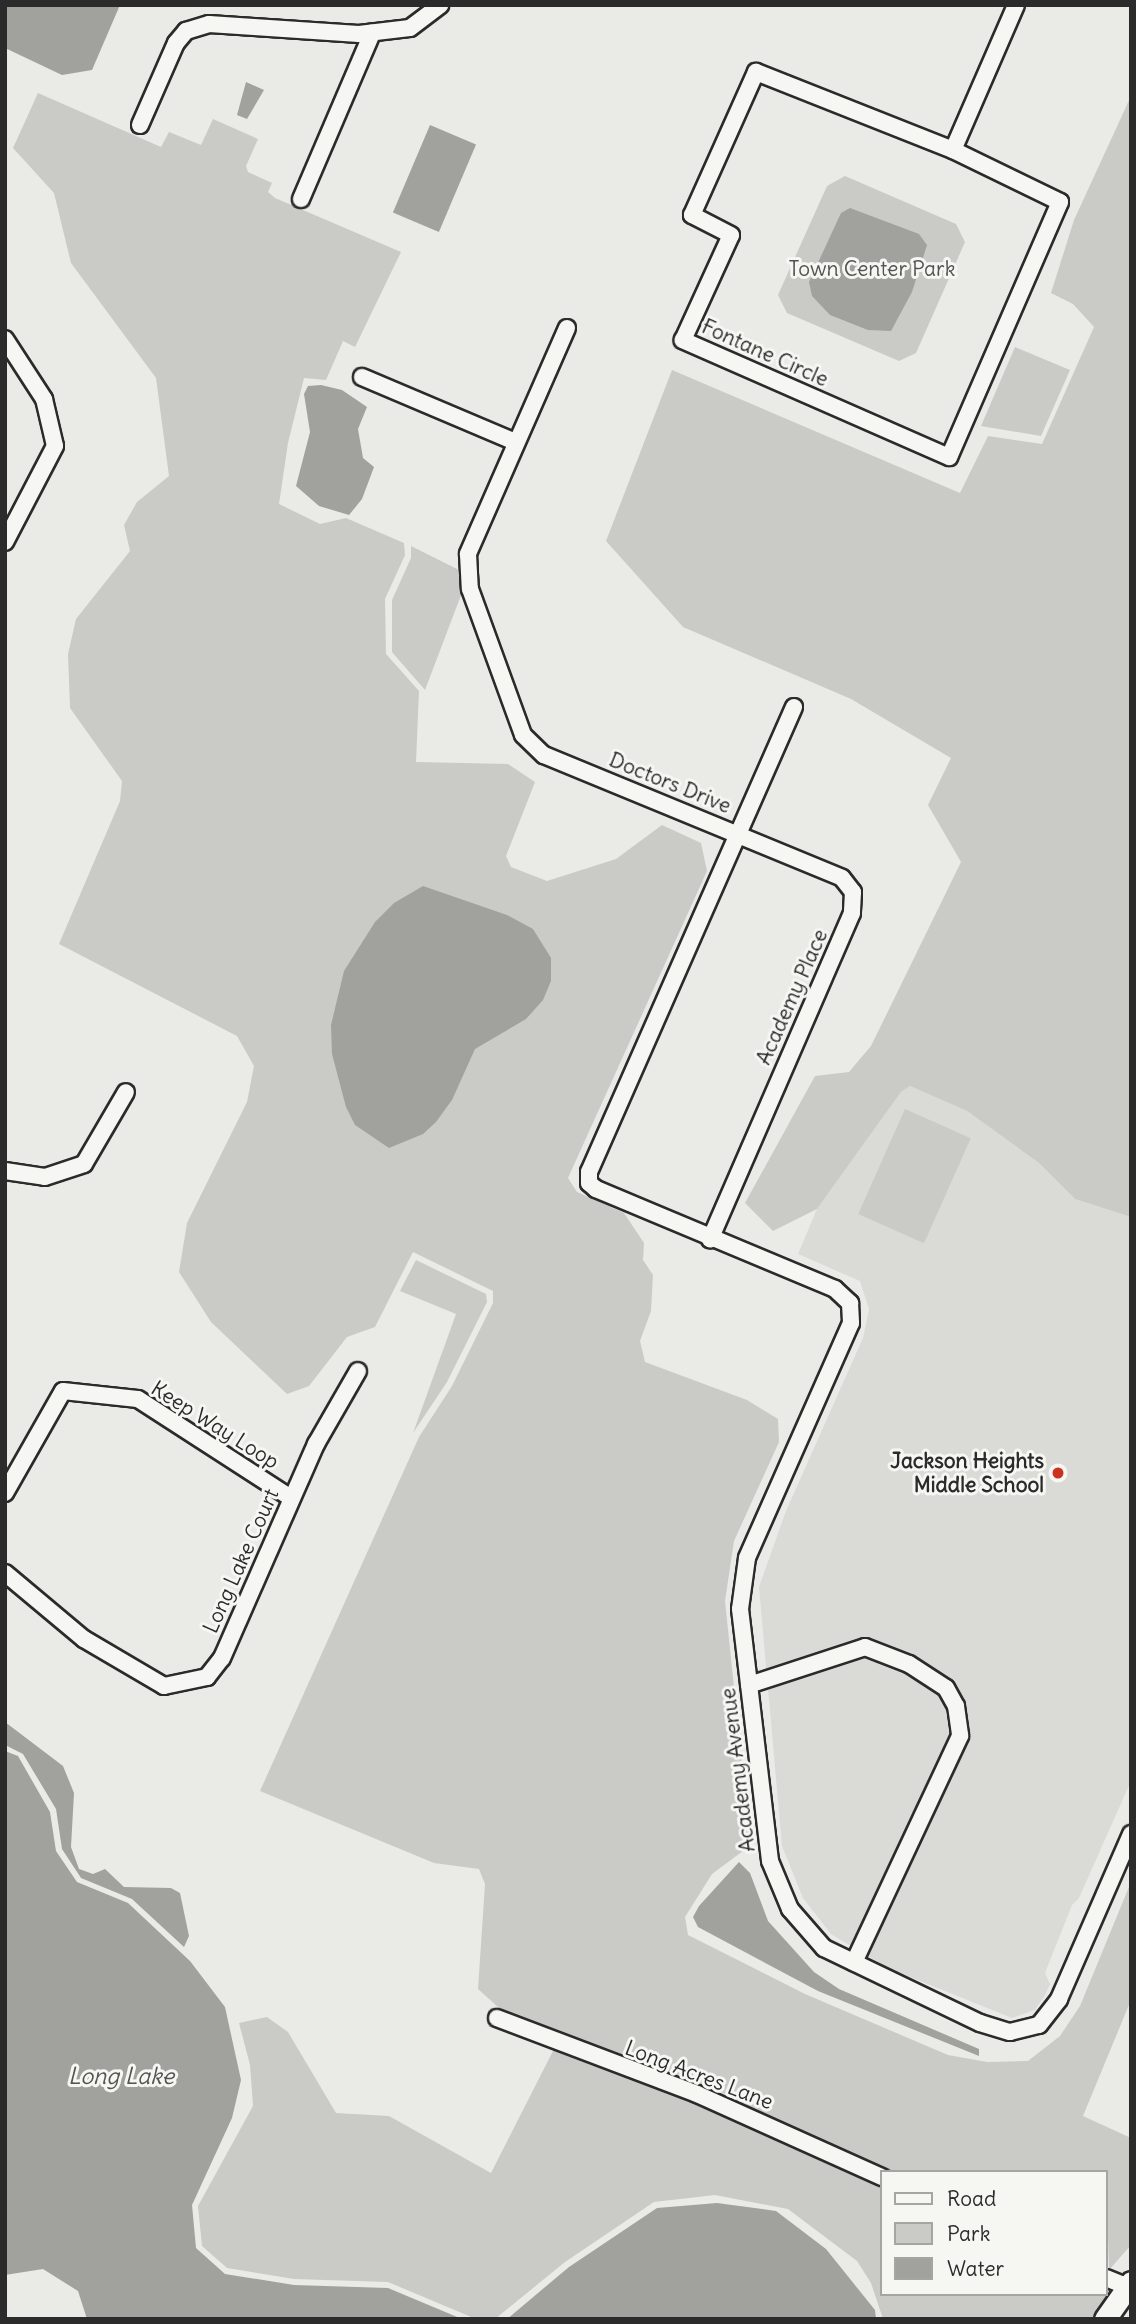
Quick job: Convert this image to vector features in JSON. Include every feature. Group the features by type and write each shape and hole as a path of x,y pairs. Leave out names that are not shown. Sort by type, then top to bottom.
{"main road":[{"path":"1105,2319 1129,2285"}],"street":[{"path":"140,125 176,43 186,31 209,24 265,31 372,33 410,28 440,5"},
{"path":"953,149 1016,5"},
{"path":"301,199 372,33"},
{"name":"Fontane Circle","path":"756,72 953,149 1060,202 949,457 684,341 731,235 692,215 756,72"},
{"name":"Doctors Drive","path":"567,328 468,554 467,569 523,735 544,755 737,834 589,1172 589,1183 596,1189 710,1239"},
{"path":"5,338 44,399 55,446 5,542"},
{"path":"362,377 515,442"},
{"path":"737,834 794,707"},
{"name":"Academy Place","path":"710,1239 852,913 853,892 842,878 737,834"},
{"path":"5,1171 46,1177 84,1164 126,1092"},
{"name":"Academy Avenue","path":"710,1239 835,1289 850,1303 851,1323 747,1558 740,1609 770,1861 790,1909 824,1948 980,2024 1010,2032 1039,2025 1059,1999 1131,1834"},
{"name":"Long Lake Court","path":"5,1573 84,1639 164,1686 206,1676 222,1658 316,1444 358,1371"},
{"name":"Keep Way Loop","path":"5,1493 63,1391 138,1399 291,1498"},
{"path":"749,1685 864,1647 909,1664 946,1688 956,1706 960,1737 854,1962"},
{"name":"Long Acres Lane","path":"498,2018 697,2094 880,2176"},
{"path":"1108,2279 1129,2285"}],"shaded area":[{"path":"910,1086 967,1111 1039,1163 1075,1199 1131,1217 1131,1781 1079,1898 1072,1905 1045,1973 1050,1984 1045,1995 1035,2010 1012,2018 888,1968 831,1934 803,1898 782,1846 759,1587 786,1511 863,1338 869,1309 860,1281 798,1254 817,1209 901,1092"}],"green space":[{"path":"38,93 161,147 169,132 201,145 213,119 258,139 246,166 248,172 272,183 268,192 275,198 401,252 355,347 343,341 326,380 304,378 288,443 279,504 320,524 346,518 404,543 405,555 385,599 386,654 419,691 416,762 508,764 535,782 506,856 511,867 547,881 616,859 662,825 701,843 707,871 568,1178 577,1192 624,1213 644,1243 643,1260 653,1275 651,1311 640,1341 645,1362 747,1400 778,1419 779,1442 734,1541 725,1601 749,1830 747,1848 712,1874 685,1917 688,1935 805,1994 948,2055 987,2062 1028,2061 1060,2036 1080,2006 1131,1882 1131,2000 1083,2116 1131,2138 1131,2245 1109,2270 1108,2170 890,2170 846,2154 721,2092 509,2017 478,1989 485,1884 479,1869 434,1863 260,1791 419,1437 452,1386 493,1303 493,1291 413,1252 375,1327 347,1337 309,1386 287,1394 211,1322 179,1272 187,1223 247,1102 254,1066 237,1036 59,944 120,801 122,781 70,708 68,654 76,619 130,551 124,525 137,502 169,476 156,378 71,263 54,193 13,148"},
{"path":"1131,96 1131,1217 1075,1199 1039,1163 967,1111 910,1086 901,1092 817,1209 773,1231 745,1203 815,1076 849,1072 871,1046 961,862 928,805 951,758 851,699 683,627 606,541 672,370 960,493 988,436 1042,444 1094,327 1073,304 1051,293 1074,220"},
{"name":"Town Center Park","path":"845,176 956,224 965,242 916,353 899,361 787,313 778,295 827,186"},
{"path":"1015,347 1070,370 1041,436 981,426"},
{"path":"411,546 459,570 463,590 425,690 392,652 392,600 411,558"},
{"path":"905,1109 971,1138 924,1243 858,1214"},
{"path":"416,1260 486,1294 487,1302 447,1382 413,1433 456,1314 400,1291"},
{"path":"267,2017 288,2032 336,2113 389,2116 491,2173 554,2049 695,2100 880,2183 880,2296 1108,2296 1108,2286 1116,2290 1096,2319 883,2319 871,2283 857,2261 788,2209 715,2195 654,2202 565,2262 495,2319 476,2319 388,2282 294,2279 227,2268 202,2246 198,2206 253,2106 250,2065 239,2023"}],"water":[{"path":"5,5 120,5 92,70 62,75 5,48"},
{"path":"246,82 264,90 247,119 237,115"},
{"path":"430,125 476,145 439,232 393,212"},
{"path":"850,208 919,234 927,245 912,292 891,331 868,330 830,315 812,296 809,282 841,213"},
{"path":"321,385 342,390 367,407 358,429 363,458 374,467 362,499 349,515 319,506 296,486 310,432 304,394 308,386"},
{"path":"423,886 507,915 533,929 551,958 551,981 543,1000 526,1019 475,1049 452,1100 436,1122 423,1134 389,1148 355,1125 346,1107 332,1054 331,1025 344,971 375,922 394,903"},
{"path":"5,1722 63,1766 74,1793 71,1847 79,1869 93,1874 105,1869 124,1887 171,1888 180,1893 189,1936 184,1947 132,1899 81,1878 62,1849 56,1809 23,1754 5,1745"},
{"name":"Long Lake","path":"5,1751 18,1756 50,1812 56,1851 77,1882 128,1903 190,1961 225,2007 241,2080 232,2118 192,2205 196,2248 225,2274 294,2285 388,2288 462,2319 87,2319 78,2291 43,2269 5,2275"},
{"path":"739,1862 750,1873 768,1921 814,1972 839,1989 979,2049 979,2056 818,1991 698,1927 693,1917 699,1906"},
{"path":"717,2203 776,2211 826,2249 875,2310 876,2319 507,2319 569,2267 657,2208"}],"place":[{"name":"Jackson Heights Middle School","path":"1058,1473"}]}
